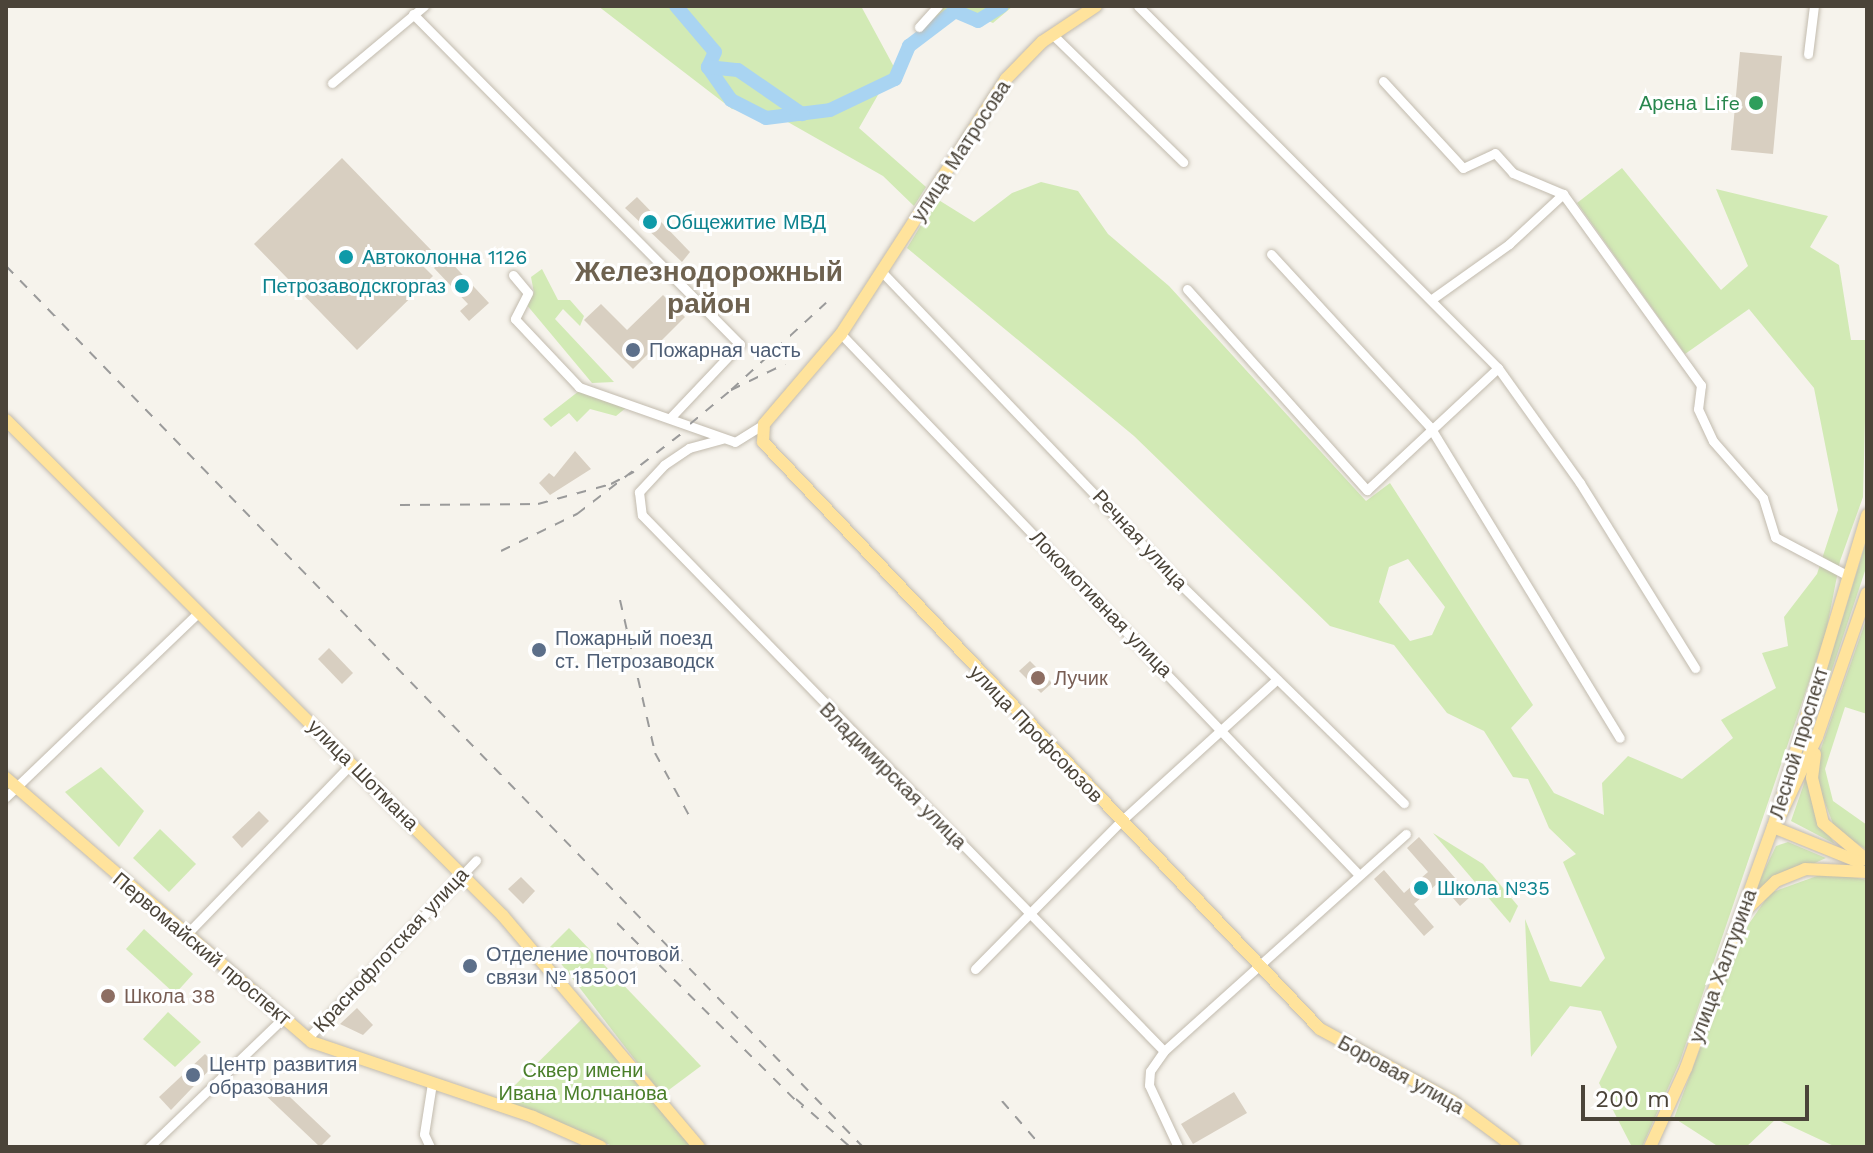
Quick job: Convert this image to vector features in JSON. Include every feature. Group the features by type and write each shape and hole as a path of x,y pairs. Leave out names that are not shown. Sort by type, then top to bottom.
{"main road":[{"name":"улица Матросова","path":"764,424 841,334 1006,79 1053,35 1096,6"},
{"name":"улица Шотмана","path":"6,420 461,873 563,981 699,1147"},
{"name":"улица Профсоюзов","path":"764,424 763,442 773,458 1326,1034"},
{"name":"Лесной проспект","path":"1773,827 1845,574 1867,515"},
{"name":"Лесной проспект","path":"1773,827 1817,737 1867,593"},
{"path":"1817,737 1815,804 1838,841 1867,862"},
{"name":"Первомайский проспект","path":"6,778 184,937 307,1039 601,1147"},
{"path":"1773,827 1867,862"},
{"name":"улица Халтурина","path":"1650,1147 1686,1068 1773,827"},
{"path":"1738,921 1759,894 1805,869 1867,872"},
{"name":"Боровая улица","path":"1326,1034 1452,1101 1514,1147"}],"street":[{"path":"332,83 424,6"},
{"path":"919,27 938,6"},
{"path":"1138,6 1498,368 1580,483 1695,668"},
{"path":"1808,54 1814,6"},
{"path":"413,14 740,344 671,417"},
{"path":"1053,35 1183,162"},
{"path":"1383,81 1463,168 1495,153 1513,173 1563,194 1701,385 1698,409 1713,441 1763,498 1775,537 1845,574"},
{"path":"1432,299 1509,244 1563,194"},
{"path":"1271,254 1430,427 1620,738"},
{"name":"Речная улица","path":"882,272 1277,679 1404,803"},
{"path":"513,275 528,293 515,319 579,387 671,417 722,439 750,438 764,424"},
{"path":"1187,289 1367,490 1430,427 1498,368"},
{"name":"Локомотивная улица","path":"841,334 1359,875"},
{"name":"Владимирская улица","path":"722,439 689,448 639,492 642,515 1027,914 1164,1051"},
{"path":"6,797 198,613"},
{"path":"975,969 1120,822 1277,679"},
{"path":"184,937 352,763"},
{"path":"1178,1147 1153,1098 1150,1071 1164,1051 1256,963 1406,834"},
{"name":"Краснофлотская улица","path":"307,1039 476,860"},
{"name":"Краснофлотская улица","path":"149,1147 283,1018"},
{"path":"430,1147 424,1134 432,1083"}],"green space":[{"path":"598,6 861,6 894,67 859,128 926,187 914,206 883,176 772,113 732,109"},
{"path":"942,6 1013,6 993,23 955,7 930,32 924,30"},
{"path":"1622,168 1721,290 1748,266 1716,189 1828,216 1810,247 1839,265 1851,340 1867,340 1863,497 1840,561 1826,632 1680,1061 1642,1147 1632,1147 1599,1083 1617,1047 1601,1011 1570,1006 1531,1057 1525,919 1550,981 1581,987 1605,958 1563,862 1576,854 1549,828 1528,779 1513,777 1484,731 1447,713 1394,645 1330,626 1134,436 907,248 937,199 974,222 1012,193 1041,182 1078,191 1108,234 1169,286 1366,501 1390,483 1533,705 1511,728 1554,793 1604,815 1602,783 1628,756 1682,779 1733,738 1721,720 1776,688 1762,653 1788,646 1784,617 1817,574 1838,510 1814,388 1749,309 1685,354 1577,203","holes":["1408,559 1445,607 1432,635 1410,641 1379,602 1389,567"]},
{"path":"542,269 558,300 570,300 584,316 580,326 563,309 555,319 614,382 592,383 526,304 534,293 531,277"},
{"path":"579,391 627,407 616,416 590,409 577,422 569,413 551,427 543,419"},
{"path":"1867,539 1867,565 1794,776"},
{"path":"1867,617 1867,714 1845,707 1825,769 1833,801 1867,825 1867,850 1835,829 1817,782 1820,751"},
{"path":"101,767 144,811 119,847 65,792"},
{"path":"1807,775 1816,816 1835,844 1791,821"},
{"path":"160,829 196,864 169,892 133,858"},
{"path":"1433,833 1483,864 1518,906 1510,923"},
{"path":"1788,842 1826,858 1755,890 1776,846"},
{"path":"1828,872 1867,880 1867,1147 1836,1147 1776,1119 1746,1147 1719,1147 1674,1118 1744,931 1770,893"},
{"path":"569,928 701,1066 662,1095 549,948"},
{"path":"144,929 193,974 175,994 126,949"},
{"path":"168,1012 201,1042 175,1067 143,1039"},
{"name":"Сквер имени Ивана Молчанова","path":"587,1014 695,1147 615,1147 500,1100"}],"building":[{"name":"Арена Life","path":"1740,52 1782,56 1773,154 1731,150"},
{"name":"Автоколонна 1126","path":"342,158 432,251 420,263 433,276 357,350 254,244"},
{"name":"Общежитие МВД","path":"637,197 690,252 682,262 625,208"},
{"name":"Петрозаводскгоргаз","path":"446,257 489,303 469,321 460,311 468,304 434,268"},
{"name":"Пожарная часть","path":"663,295 685,317 633,369 584,320 601,304 627,330"},
{"path":"575,451 591,469 550,495 539,483 549,473 554,477"},
{"path":"329,648 353,673 342,684 318,659"},
{"name":"Лучик","path":"1030,661 1052,683 1041,693 1019,671"},
{"path":"259,811 269,821 242,848 232,837"},
{"name":"Школа №35","path":"1419,837 1471,896 1460,906 1439,882 1414,904 1434,927 1424,936 1374,879 1384,870 1404,893 1428,872 1407,848"},
{"path":"521,877 535,891 523,904 508,889"},
{"path":"357,1008 373,1025 363,1035 340,1024"},
{"name":"Центр развития образования","path":"205,1054 215,1064 171,1110 159,1097"},
{"path":"271,1079 331,1136 320,1147 260,1090"},
{"path":"1234,1092 1247,1113 1193,1144 1181,1124"}],"waterway":[{"path":"676,6 715,52 708,67 731,100 766,118 830,110 895,79 909,46 955,11 978,21 1002,6"},
{"path":"708,67 738,70 802,114"}],"railway":[{"path":"6,266 863,1147"},
{"path":"731,390 826,303"},
{"path":"690,424 731,390 785,364"},
{"path":"501,551 577,514 682,433"},
{"path":"400,505 538,504 611,484 634,472"},
{"path":"620,600 655,753 692,821"},
{"path":"617,923 803,1108"},
{"path":"796,1099 850,1147"},
{"path":"1002,1101 1042,1147"}],"place":[{"name":"Арена Life","path":"1756,103"},
{"name":"Общежитие МВД","path":"650,222"},
{"name":"Автоколонна 1126","path":"346,257"},
{"name":"Петрозаводскгоргаз","path":"462,286"},
{"name":"Пожарная часть","path":"633,350"},
{"name":"Пожарный поезд ст. Петрозаводск","path":"539,650"},
{"name":"Лучик","path":"1038,678"},
{"name":"Школа №35","path":"1421,888"},
{"name":"Отделение почтовой связи № 185001","path":"470,966"},
{"name":"Школа 38","path":"108,996"},
{"name":"Центр развития образования","path":"193,1075"}],"district":[{"name":"Железнодорожный район","path":"709,288"}]}
